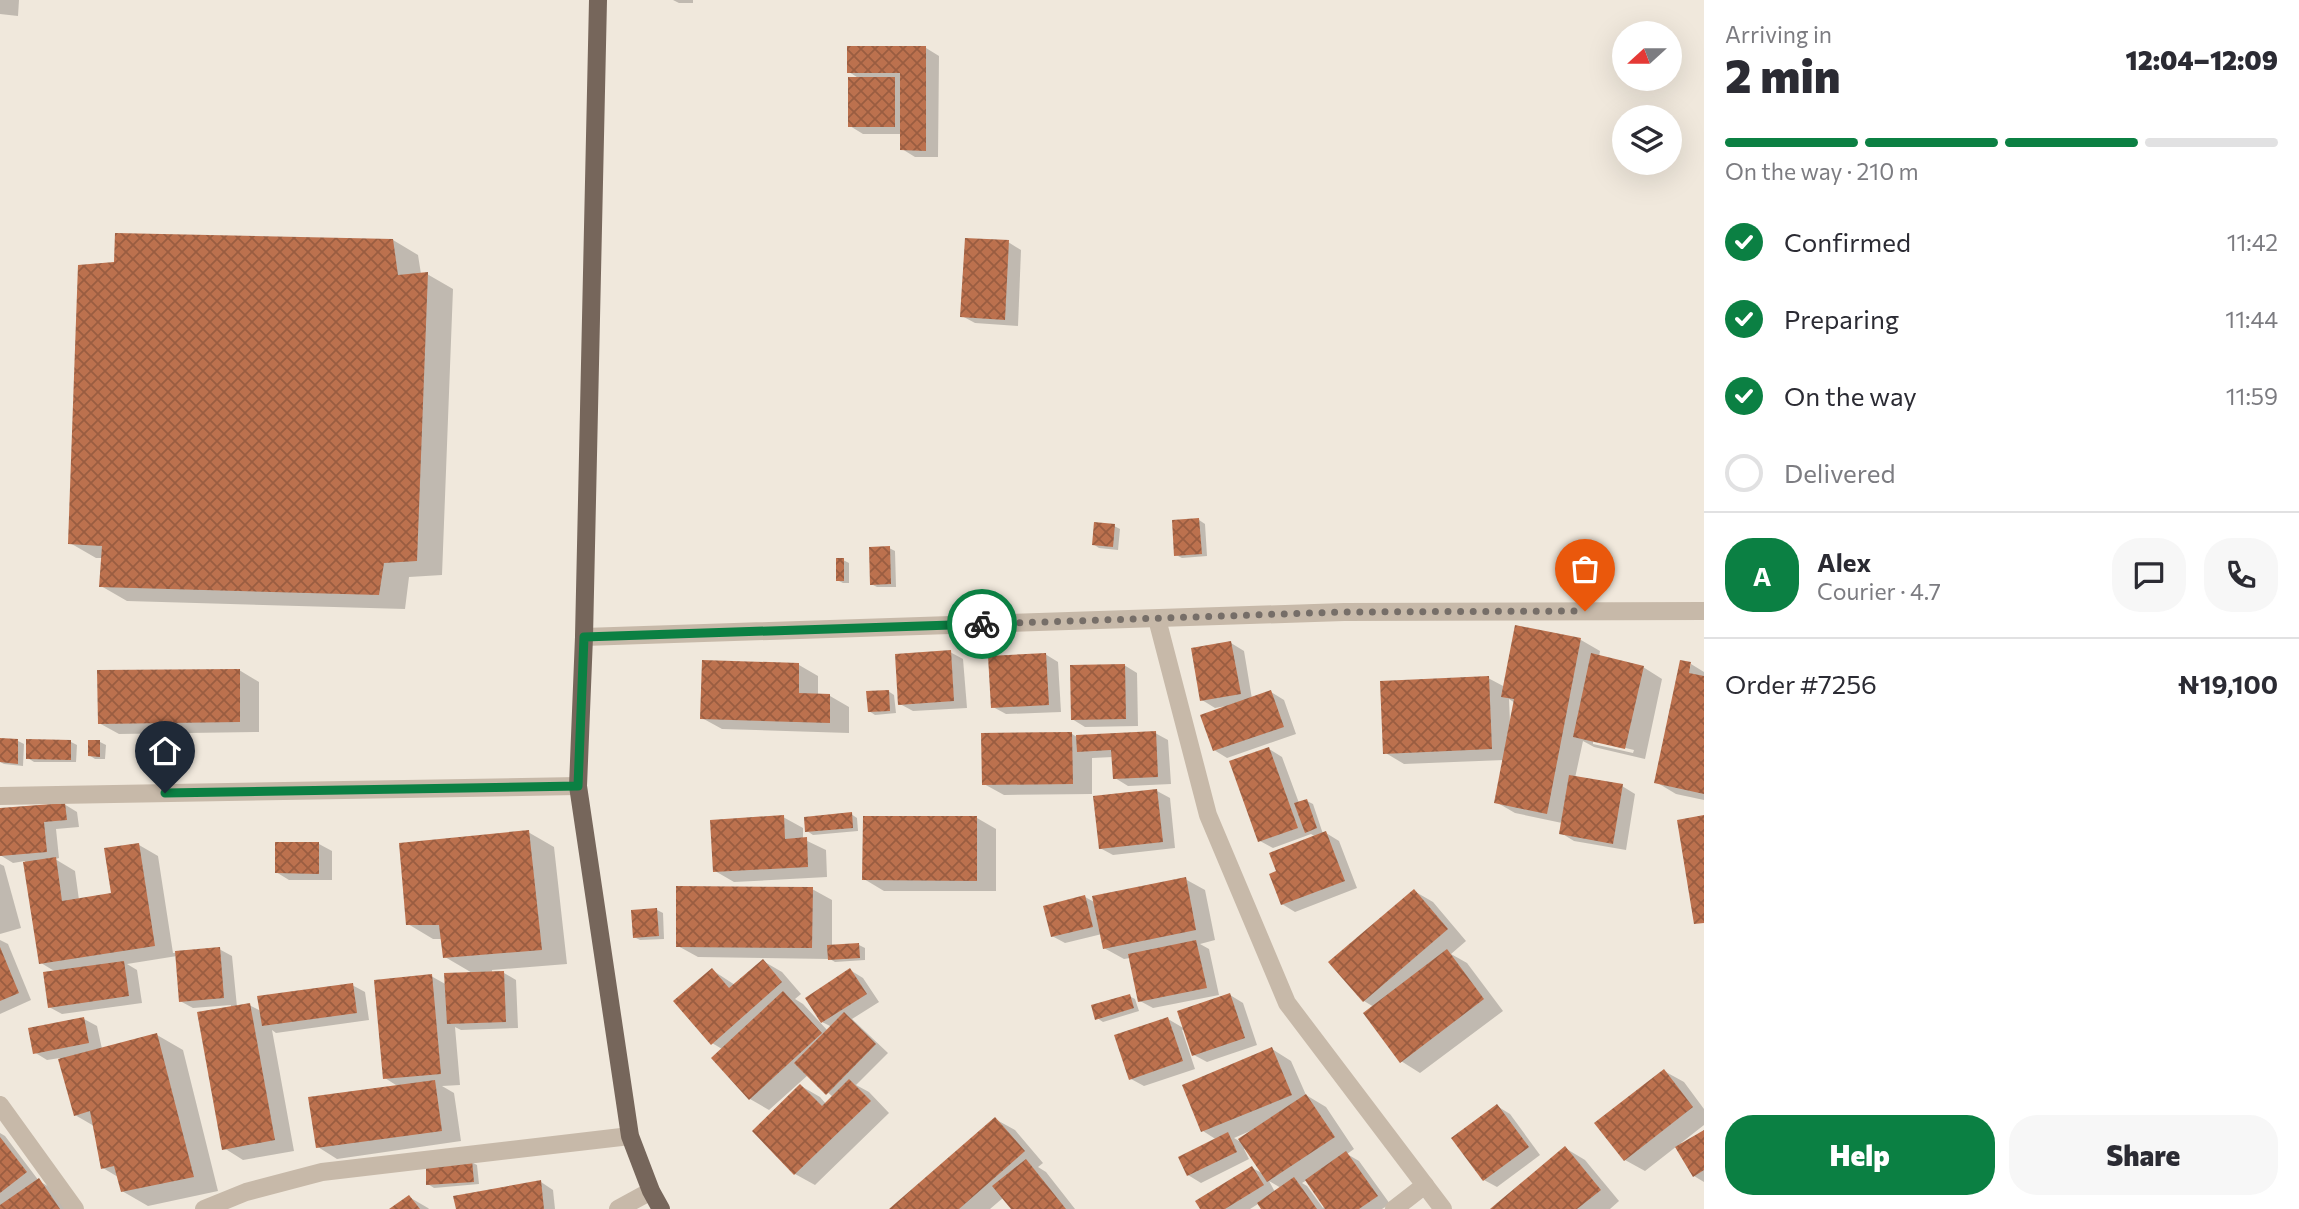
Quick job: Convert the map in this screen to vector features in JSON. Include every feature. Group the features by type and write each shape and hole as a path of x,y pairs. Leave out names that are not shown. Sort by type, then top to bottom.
{"main road":[{"path":"598,0 584,637 578,786 631,1136 651,1191 661,1209"}],"street":[{"path":"584,637 1343,612 1704,611"},
{"path":"1157,619 1208,815 1287,1003 1443,1209"},
{"path":"0,796 578,786"},
{"path":"0,1105 75,1209"},
{"path":"204,1209 246,1192 322,1172 631,1136"},
{"path":"1394,1209 1425,1185"},
{"path":"618,1209 651,1191"}],"building":[{"path":"847,46 926,46 926,151 900,150 900,73 847,73"},
{"path":"848,77 895,77 895,127 848,127"},
{"path":"115,233 393,239 398,275 428,272 417,561 384,563 379,595 99,587 102,546 68,544 78,265 114,262"},
{"path":"965,238 1009,240 1005,320 960,317"},
{"path":"1199,518 1202,554 1174,556 1172,520"},
{"path":"1094,522 1115,524 1113,547 1092,545"},
{"path":"890,546 891,584 870,585 869,547"},
{"path":"836,558 844,558 844,581 836,581"},
{"path":"1515,625 1581,638 1547,814 1494,803 1514,699 1501,697"},
{"path":"1231,641 1241,694 1200,701 1191,648"},
{"path":"951,650 954,701 898,705 895,654"},
{"path":"1046,653 1049,705 991,708 988,656"},
{"path":"1591,653 1644,666 1625,749 1573,737"},
{"path":"702,660 799,663 799,693 830,694 830,723 700,719"},
{"path":"1680,660 1691,662 1689,673 1704,676 1704,794 1654,783"},
{"path":"1125,664 1126,719 1071,720 1070,665"},
{"path":"240,669 240,722 98,724 97,670"},
{"path":"1489,676 1492,749 1383,754 1380,681"},
{"path":"889,690 890,711 868,712 866,691"},
{"path":"1271,690 1284,727 1213,751 1200,715"},
{"path":"1156,731 1158,777 1113,779 1111,750 1077,752 1076,735"},
{"path":"1072,732 1073,784 982,785 981,733"},
{"path":"0,738 18,739 18,764 0,762"},
{"path":"26,739 71,740 71,760 26,759"},
{"path":"88,740 100,740 100,757 88,756"},
{"path":"1269,747 1298,828 1258,842 1229,761"},
{"path":"1569,775 1623,784 1613,844 1559,834"},
{"path":"1157,789 1163,842 1099,849 1093,796"},
{"path":"1307,799 1317,828 1305,833 1294,803"},
{"path":"65,803 67,820 44,822 47,852 0,856 0,808"},
{"path":"852,812 853,828 805,832 804,817"},
{"path":"784,815 785,839 807,837 808,867 713,872 710,820"},
{"path":"1704,815 1704,923 1694,924 1677,820"},
{"path":"863,816 977,816 977,881 862,880"},
{"path":"529,830 542,950 443,958 439,925 406,925 399,843"},
{"path":"1326,831 1345,881 1281,905 1269,874 1276,871 1269,853"},
{"path":"275,842 319,842 319,874 275,873"},
{"path":"139,843 155,946 39,964 23,862 56,857 62,901 111,893 104,848"},
{"path":"1186,877 1196,930 1103,949 1092,896"},
{"path":"676,886 813,887 812,948 676,947"},
{"path":"1414,889 1448,929 1363,1002 1328,962"},
{"path":"1085,895 1093,927 1051,937 1043,906"},
{"path":"657,908 659,936 633,938 631,910"},
{"path":"1196,940 1207,988 1138,1002 1128,954"},
{"path":"859,943 860,958 828,960 827,945"},
{"path":"0,947 19,993 0,1001"},
{"path":"220,947 224,998 179,1002 175,951"},
{"path":"1447,949 1484,999 1400,1063 1363,1013"},
{"path":"763,959 782,982 711,1045 673,1001 712,968 729,988"},
{"path":"124,961 129,996 48,1008 43,972"},
{"path":"850,968 867,994 821,1023 805,998"},
{"path":"504,971 506,1022 447,1024 444,973"},
{"path":"432,974 441,1074 383,1079 374,980"},
{"path":"353,983 357,1013 262,1026 257,996"},
{"path":"783,991 822,1033 749,1100 711,1058"},
{"path":"1230,993 1245,1038 1192,1056 1177,1011"},
{"path":"1130,994 1134,1008 1095,1020 1091,1005"},
{"path":"250,1003 275,1140 222,1150 197,1012"},
{"path":"844,1012 876,1044 826,1095 794,1063"},
{"path":"84,1017 89,1043 33,1054 28,1028"},
{"path":"1168,1017 1183,1061 1129,1080 1114,1035"},
{"path":"157,1033 194,1177 121,1192 114,1166 101,1169 90,1111 74,1116 58,1059"},
{"path":"1272,1047 1292,1095 1201,1132 1182,1085"},
{"path":"1664,1069 1693,1107 1624,1161 1594,1123"},
{"path":"849,1079 871,1101 794,1175 752,1131 800,1084 822,1106"},
{"path":"435,1080 442,1131 316,1148 308,1097"},
{"path":"1306,1094 1335,1137 1267,1182 1238,1139"},
{"path":"1497,1104 1529,1147 1483,1181 1451,1138"},
{"path":"995,1117 1025,1151 959,1209 889,1209"},
{"path":"1704,1130 1704,1170 1693,1177 1675,1147"},
{"path":"1228,1132 1237,1152 1187,1176 1178,1157"},
{"path":"0,1137 27,1172 0,1193"},
{"path":"1565,1146 1601,1190 1577,1209 1490,1209"},
{"path":"1346,1151 1378,1196 1359,1209 1325,1209 1305,1180"},
{"path":"1026,1159 1066,1209 1011,1209 992,1186"},
{"path":"472,1160 474,1182 426,1185 426,1163"},
{"path":"1252,1166 1264,1185 1225,1209 1200,1209 1195,1201"},
{"path":"1294,1177 1317,1209 1261,1209 1257,1203"},
{"path":"39,1178 60,1209 0,1209 0,1205"},
{"path":"541,1180 544,1209 456,1209 453,1196"},
{"path":"409,1195 420,1209 389,1209"}],"way so far":[{"path":"982,624 1343,612 1585,611"}],"route":[{"path":"165,793 578,786 584,637 982,624"}]}
